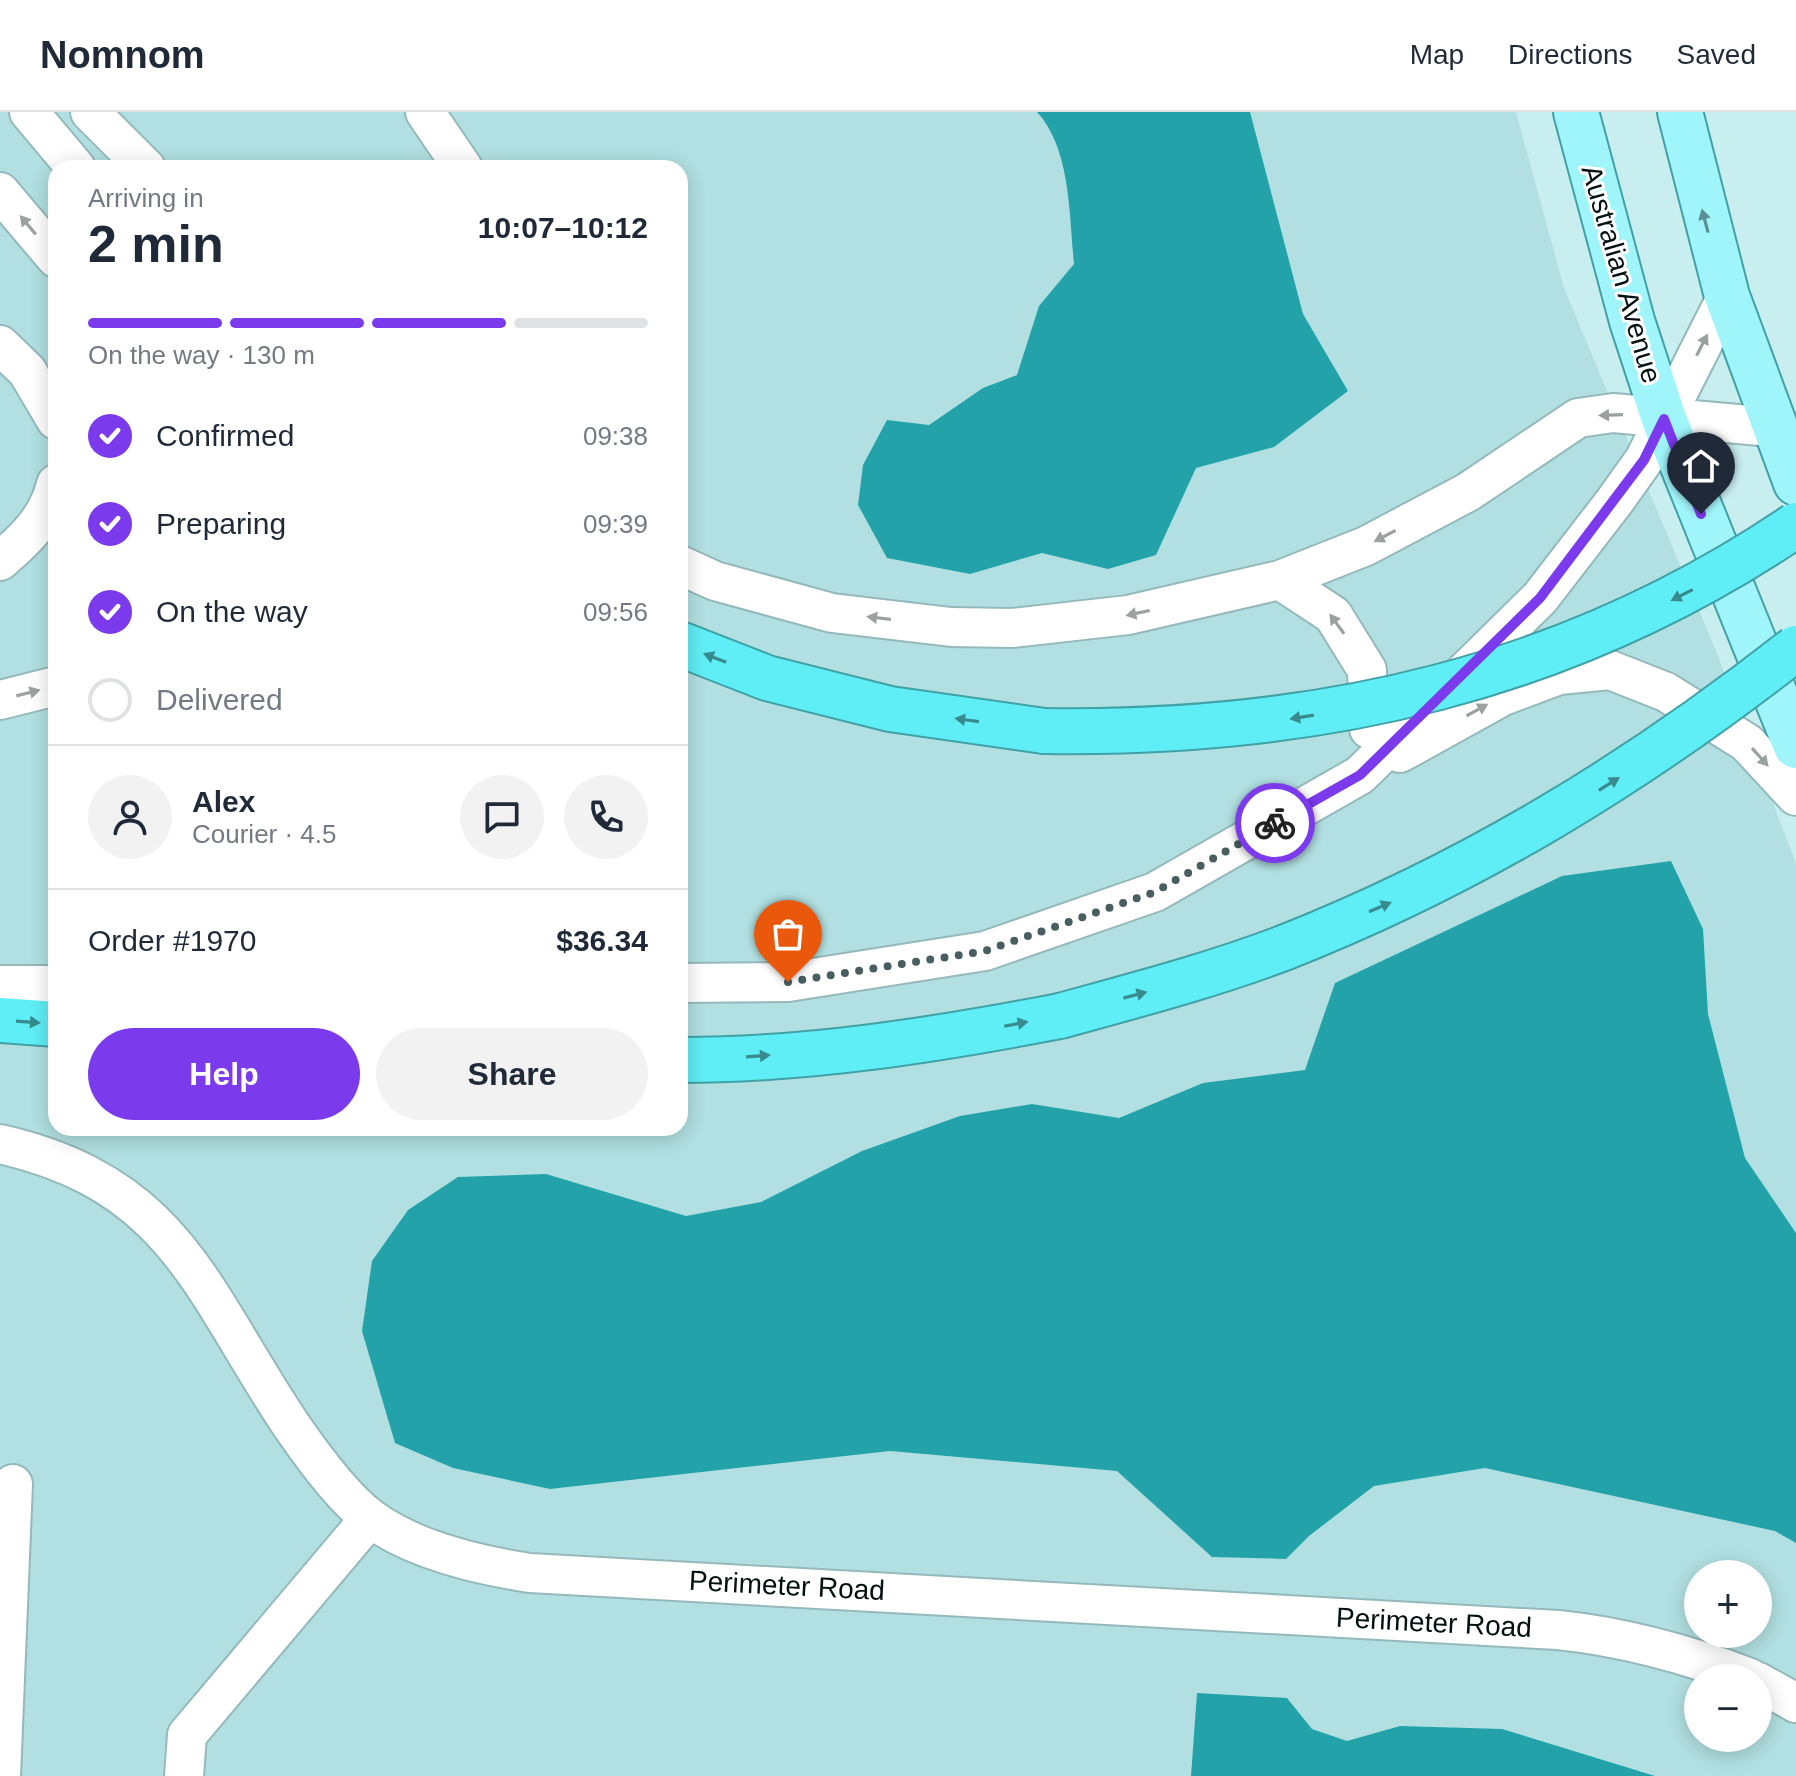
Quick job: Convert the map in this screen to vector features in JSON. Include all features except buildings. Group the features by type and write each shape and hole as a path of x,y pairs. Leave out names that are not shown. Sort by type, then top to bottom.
{"highway":[{"path":"688,647 767,678 890,709 1044,731 1176,731 1240,725 1360,706 1480,677 1542,656 1652,610 1742,561 1796,525"},
{"path":"688,1060 823,1052 939,1039 1060,1016 1170,986 1284,947 1395,900 1509,842 1609,785 1712,714 1796,648"},
{"path":"0,1020 48,1023"}],"main road":[{"name":"Australian Avenue","path":"1576,112 1632,321 1664,419 1796,746"},
{"path":"1680,112 1727,296 1772,427 1796,483"}],"street":[{"path":"29,112 69,160"},
{"path":"79,112 113,160"},
{"path":"90,112 138,160"},
{"path":"425,112 458,160"},
{"path":"0,192 48,249"},
{"path":"1360,775 1540,598 1644,460 1727,296"},
{"path":"0,345 27,371 48,406"},
{"path":"688,569 715,581 832,613 951,627 1012,628 1128,615 1280,580 1366,546 1468,492 1578,418 1613,413 1772,427"},
{"path":"0,561 28,538 48,508"},
{"path":"1280,580 1333,615 1367,670 1371,721 1360,775"},
{"path":"688,983 788,982 985,951 1155,892 1503,696 1559,675 1610,670 1666,692 1747,743 1796,796"},
{"path":"0,700 48,688"},
{"path":"0,985 48,985"},
{"name":"Perimeter Road","path":"0,1144 44,1154 85,1174 149,1215 197,1273 311,1453 370,1518 424,1545 478,1565 530,1573 1558,1630 1614,1636 1685,1653 1714,1664"},
{"path":"1,1776 13,1484"},
{"path":"184,1776 187,1735 370,1518"},
{"path":"1772,1690 1796,1703"}],"shaded area":[{"path":"0,112 1516,112 1564,288 1716,651 1796,864 1796,1776 0,1776"}],"water":[{"path":"1037,112 1250,112 1303,314 1348,391 1274,447 1196,468 1156,555 1108,569 1042,553 970,574 887,558 858,505 863,465 887,420 929,425 983,388 1017,375 1039,306 1074,264 1062,163 1048,127"},
{"path":"1671,861 1703,929 1708,1014 1745,1158 1796,1233 1796,1543 1775,1531 1485,1468 1374,1486 1309,1536 1286,1559 1212,1557 1117,1471 890,1451 550,1489 453,1468 395,1443 362,1331 372,1261 408,1210 458,1177 546,1174 686,1216 761,1202 862,1151 960,1116 1032,1104 1119,1118 1203,1083 1305,1070 1335,983 1562,876"},
{"path":"1197,1693 1287,1698 1312,1729 1347,1741 1400,1726 1502,1729 1655,1776 1191,1776"}],"way so far":[{"path":"788,982 985,951 1155,892 1275,823"}],"route":[{"path":"1275,823 1360,775 1540,598 1644,460 1664,419 1701,514"}]}
